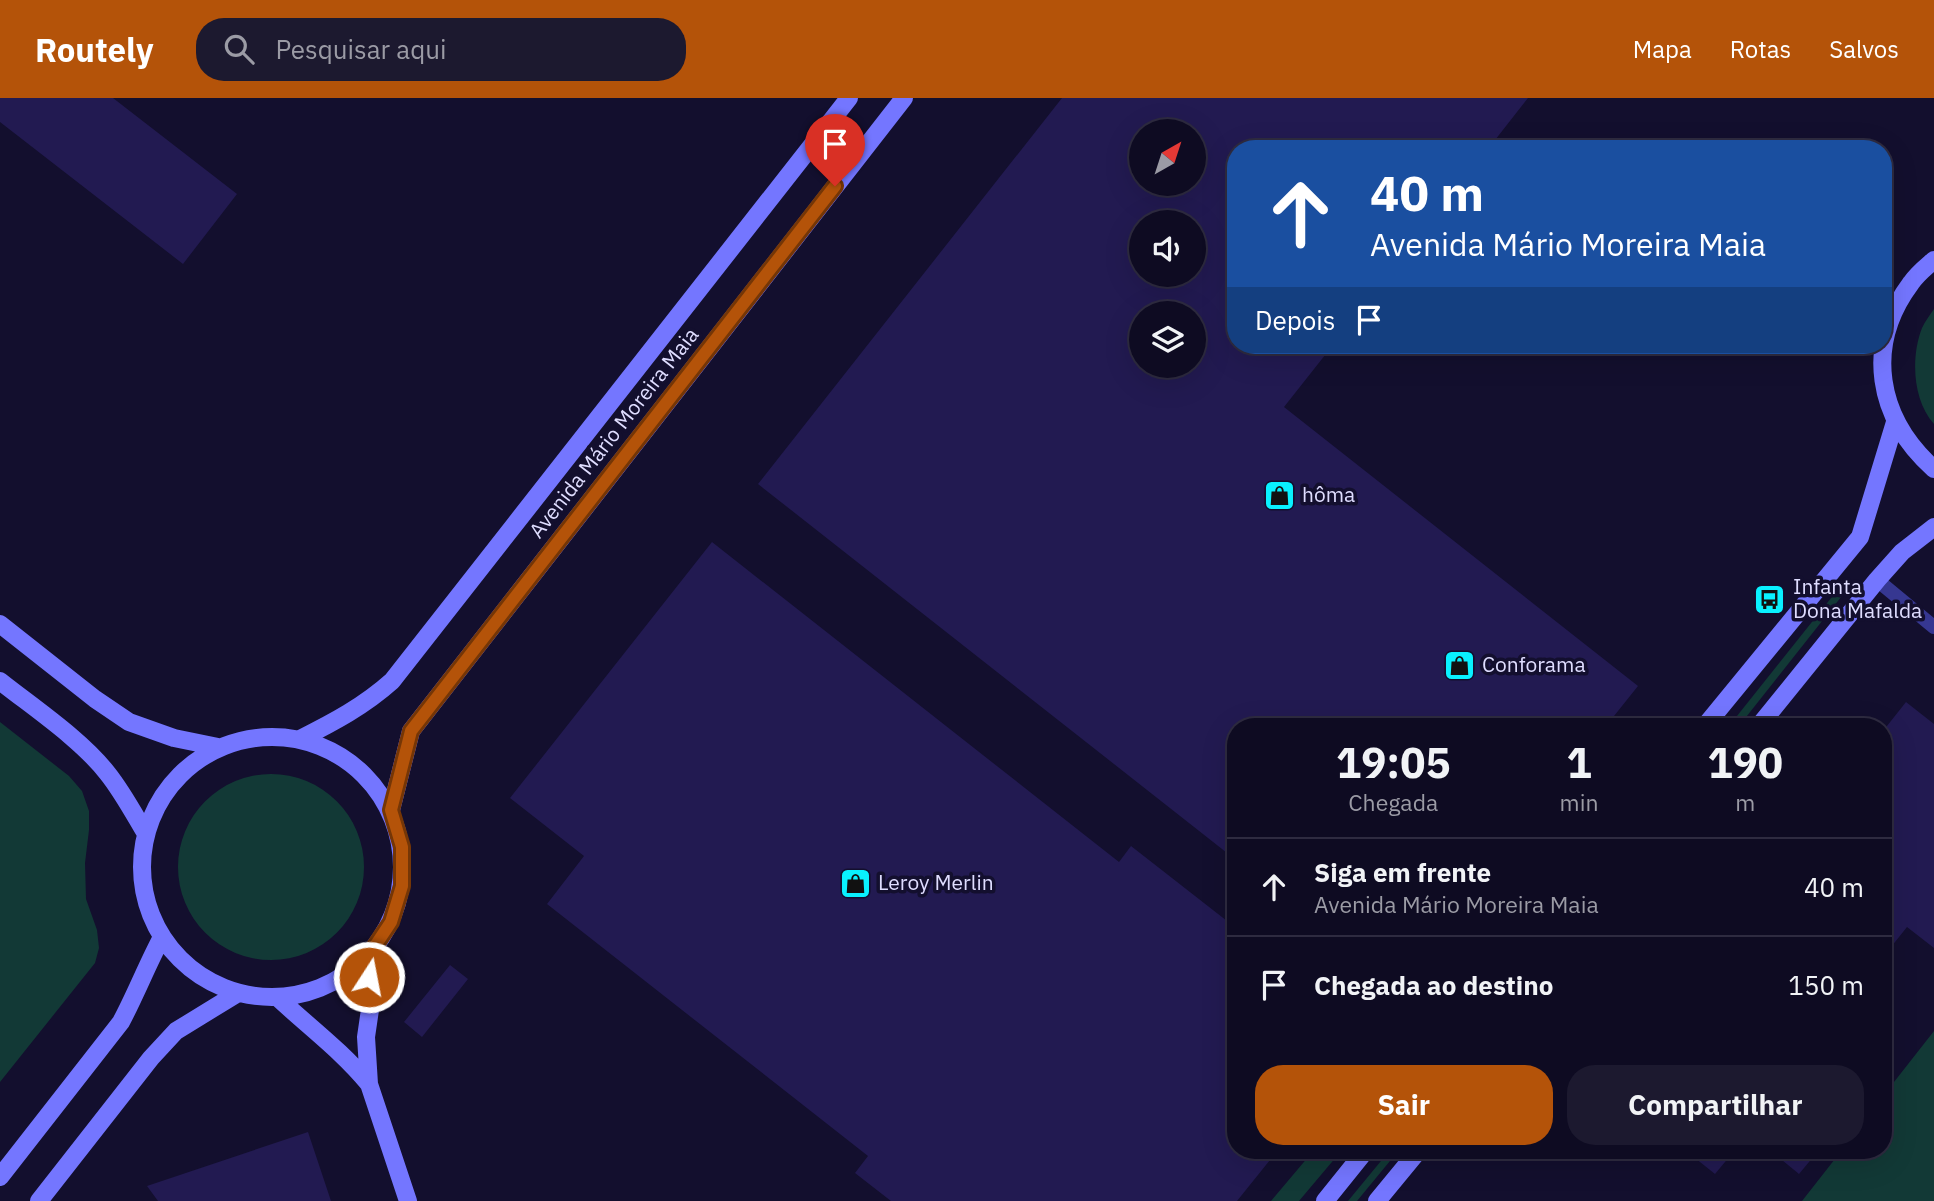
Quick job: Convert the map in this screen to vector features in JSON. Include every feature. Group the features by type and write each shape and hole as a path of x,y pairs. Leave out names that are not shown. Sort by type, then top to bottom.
{"main road":[{"name":"Avenida Mário Moreira Maia","path":"300,738 341,719 368,702 392,681 849,98"},
{"name":"Avenida Mário Moreira Maia","path":"391,810 411,731 904,98"},
{"path":"1892,315 1912,280 1934,260"},
{"path":"1883,354 1885,393 1895,422 1911,447 1934,469"},
{"path":"1712,718 1860,537 1895,422"},
{"path":"1765,718 1877,580 1902,552 1934,527"},
{"path":"0,624 95,699 129,722 174,738 218,747"},
{"path":"0,681 66,733 107,772 146,834"},
{"path":"259,737 300,738 328,748 354,764 374,785 391,810 402,847 402,886 391,922 367,958 341,978 310,992 277,997 238,993 208,980 183,962 162,937 148,905 142,869 146,834 161,798 185,768 218,747 259,737"},
{"path":"0,1177 121,1022 162,937"},
{"path":"367,958 372,996 366,1037 369,1084 408,1201"},
{"path":"39,1201 150,1058 176,1031 238,993"},
{"path":"277,997 350,1061 369,1084"},
{"path":"1325,1201 1359,1159"},
{"path":"1377,1201 1412,1159"}],"lane":[{"path":"1877,580 1934,627"}],"green space":[{"path":"1934,309 1934,424 1921,403 1915,364 1918,339"},
{"path":"1843,583 1849,587 1745,718 1735,718"},
{"path":"0,722 69,776 82,791 89,811 85,863 86,899 97,930 99,948 95,963 0,1082"},
{"path":"271,774 306,781 337,801 357,832 364,867 357,902 337,933 306,953 271,960 236,953 205,933 185,902 178,867 185,832 205,801 236,781"},
{"path":"1934,1031 1934,1201 1802,1201 1835,1159 1892,1159 1892,1085"},
{"path":"1306,1159 1334,1159 1299,1201 1271,1201"},
{"path":"1383,1159 1392,1159 1357,1201 1348,1201"}],"building":[{"path":"0,98 113,98 237,194 183,264 0,122"},
{"path":"1062,98 1528,98 1495,140 1227,140 1227,354 1326,354 1284,407 1638,686 1612,718 1227,718 1227,853 758,484"},
{"name":"Leroy Merlin","path":"712,542 1119,862 1131,846 1227,921 1227,1159 1271,1159 1237,1201 891,1201 855,1173 868,1156 547,904 584,856 510,798"},
{"path":"1906,702 1934,724 1934,948 1907,927 1892,946 1892,720"},
{"path":"450,965 468,979 422,1037 404,1022"},
{"path":"308,1132 331,1201 158,1201 147,1186"},
{"path":"1696,1159 1728,1159 1715,1174"},
{"path":"1781,1159 1812,1159 1799,1174"}],"place":[{"name":"hôma","path":"1279,495"},
{"name":"Infanta Dona Mafalda","path":"1770,599"},
{"name":"Conforama","path":"1459,665"},
{"name":"Leroy Merlin","path":"855,883"}],"route":[{"path":"369,977 367,958 391,922 402,886 402,847 391,810 411,731 835,186"}]}
